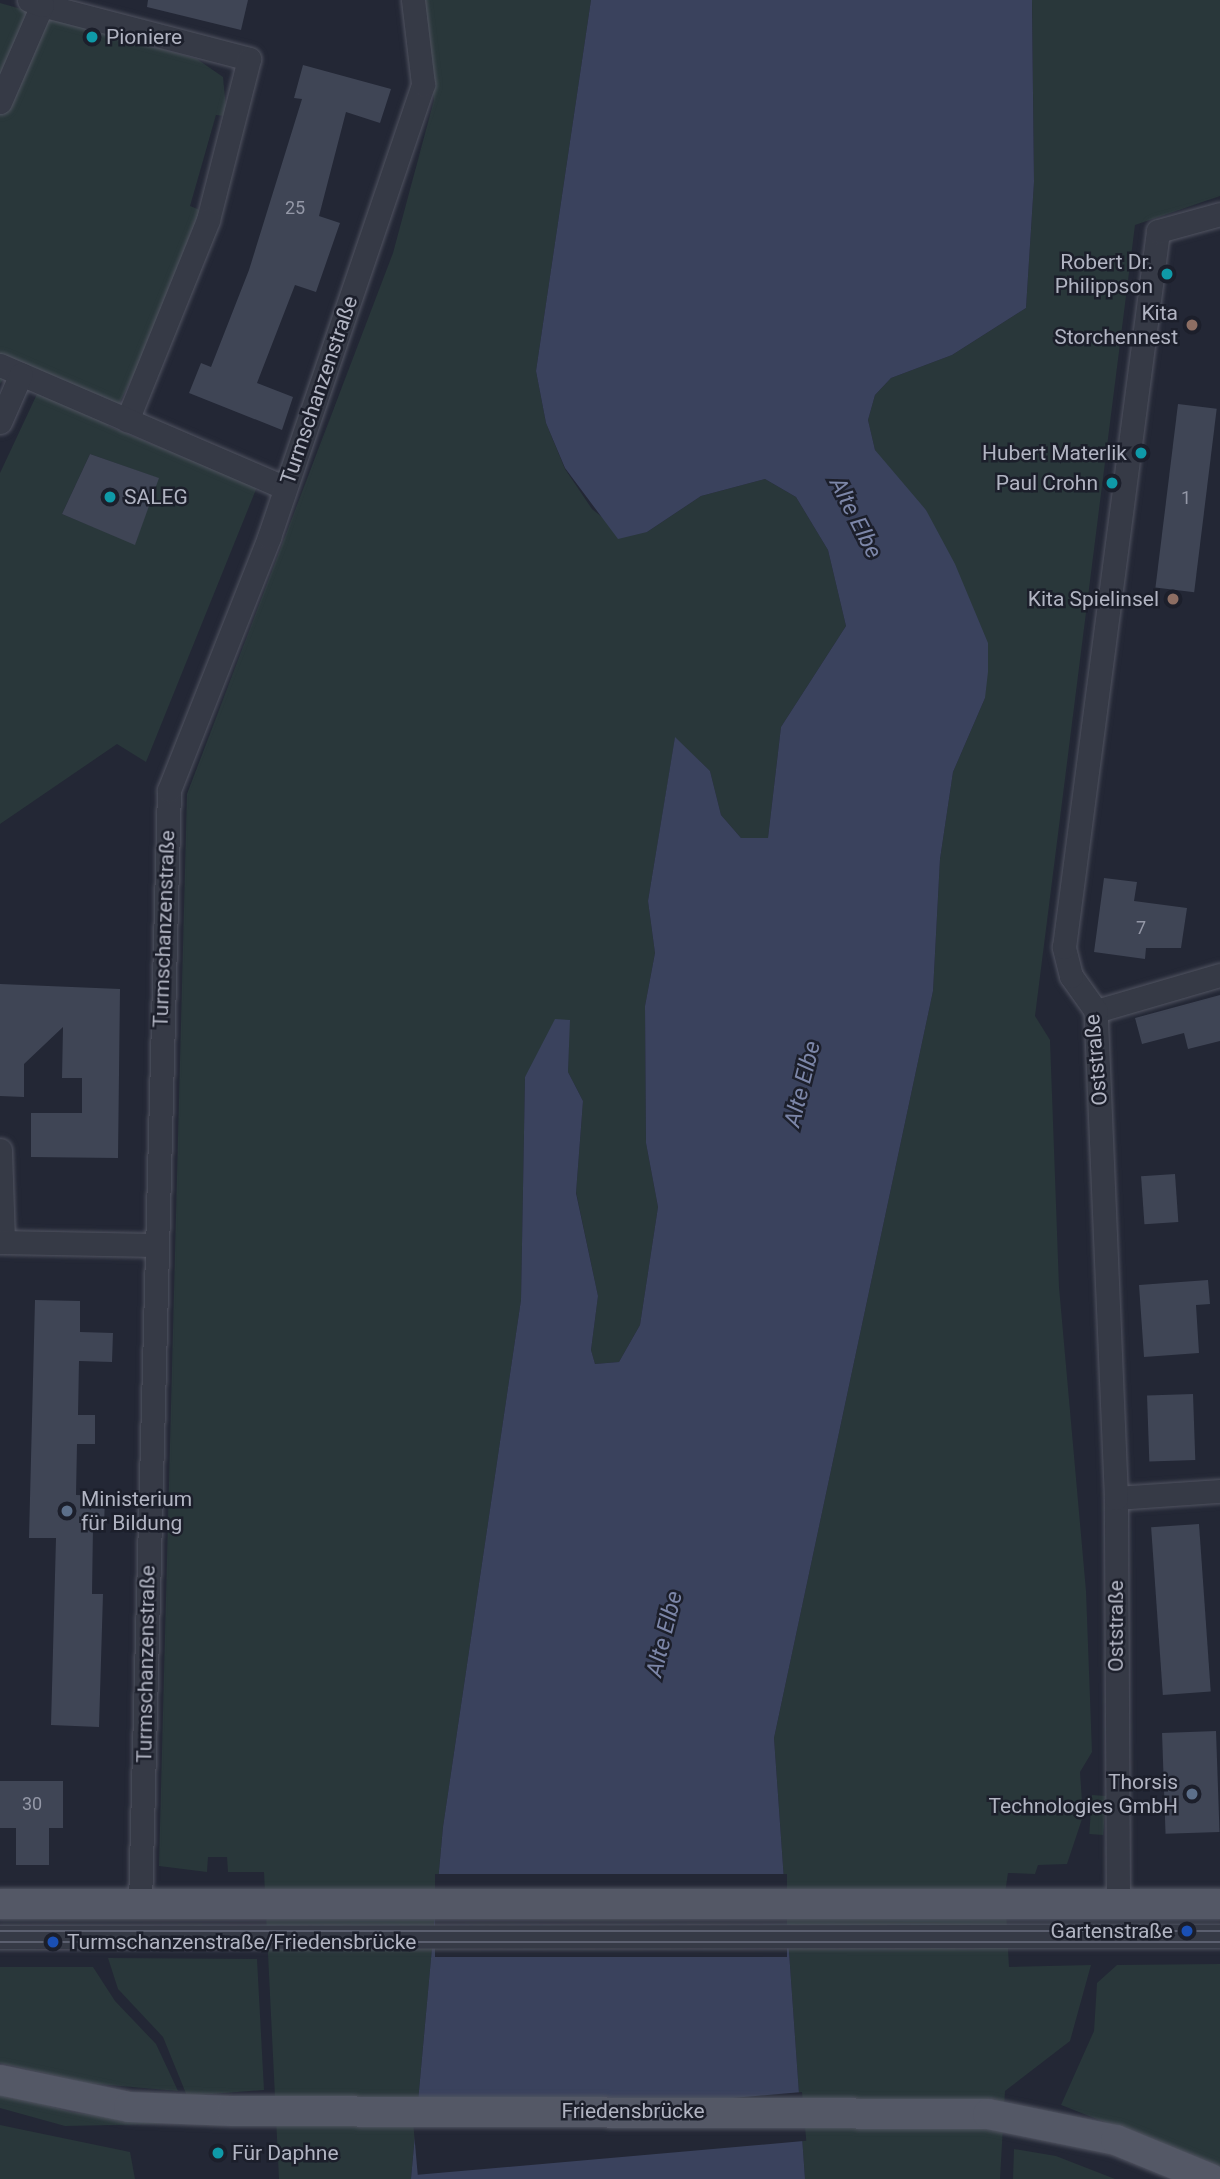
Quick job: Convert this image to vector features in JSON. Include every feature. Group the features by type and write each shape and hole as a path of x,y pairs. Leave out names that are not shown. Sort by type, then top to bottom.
{"main road":[{"path":"0,1904 1220,1904"},
{"name":"Friedensbrücke","path":"0,2080 104,2104 232,2111 936,2110 1034,2119 1126,2144 1211,2179"}],"street":[{"name":"Turmschanzenstraße","path":"140,1904 169,790 285,488 423,84 414,0"},
{"path":"0,102 36,2 249,60 208,220 127,420"},
{"name":"Oststraße","path":"1118,1903 1116,1498 1096,1011 1071,976 1064,947 1158,231 1220,214"},
{"path":"0,422 10,369 285,488"},
{"path":"1096,1011 1220,975"},
{"path":"0,1150 2,1242 156,1245"},
{"path":"1116,1498 1220,1491"},
{"path":"0,1937 1220,1936"}],"shaded area":[{"path":"423,0 591,0 536,371 546,423 565,469 592,509 608,522 647,532 701,496 765,479 796,497 828,550 846,626 781,727 768,838 741,838 721,815 710,771 675,738 648,901 655,953 645,1006 646,1143 658,1207 640,1325 619,1362 595,1364 591,1350 598,1296 576,1192 583,1101 568,1072 569,1020 525,1077 521,1300 443,1827 411,2179 279,2179 264,1872 228,1872 227,1857 208,1857 207,1872 159,1866 187,794 393,253 434,100"},
{"path":"1032,0 1220,0 1220,196 1135,225 1035,1016 1050,1040 1059,1287 1086,1591 1092,1752 1080,1772 1083,1816 1067,1864 1038,1865 1035,1874 1008,1873 1005,1893 1009,1967 1091,1965 1070,2041 1005,2091 1000,2179 805,2179 774,1738 933,991 940,859 953,772 985,698 926,510 891,475 875,450 868,420 875,395 891,378 952,355 1026,308 1034,182"},
{"path":"0,3 197,59 223,77 226,108 224,116 216,115 190,206 200,210 153,336 108,426 257,487 146,762 117,744 0,824 0,473 38,392 4,377 0,384","holes":["90,454 158,478 135,544 62,514"]},
{"path":"1092,1795 1106,1796 1103,1835 1089,1834"},
{"path":"108,1958 257,1959 264,2090 187,2096 163,2037 118,1989"},
{"path":"1220,1964 1220,2167 1061,2105 1094,2031 1097,1983 1117,1965"},
{"path":"0,1967 93,1967 115,2001 156,2044 178,2091 86,2083 0,2063"},
{"path":"0,2092 71,2112 163,2124 65,2126 0,2108"},
{"path":"0,2125 130,2152 135,2179 0,2179"},
{"path":"1014,2149 1056,2156 1115,2179 1013,2179"}],"water":[{"name":"Alte Elbe","path":"591,0 1032,0 1034,182 1026,308 952,355 891,378 875,395 868,420 875,450 926,510 955,564 988,643 988,672 985,698 953,772 940,859 933,991 774,1738 805,2179 411,2179 443,1827 521,1300 525,1077 555,1019 570,1020 568,1072 583,1101 576,1193 598,1296 591,1350 595,1364 619,1362 640,1325 658,1207 646,1143 645,1006 655,953 648,901 675,737 710,771 721,815 741,838 768,838 781,727 846,626 828,550 796,497 765,479 701,496 647,532 618,539 565,468 546,423 536,371"}],"pier":[{"path":"435,1874 787,1874 787,1957 435,1957"},
{"path":"802,2092 806,2141 418,2175 413,2126"}],"building":[{"path":"148,0 248,0 241,30 147,7"},
{"path":"303,65 391,89 380,123 346,112 319,216 340,223 316,292 295,285 257,383 293,397 282,430 189,393 201,363 211,367 249,270 302,99 294,98"},
{"path":"1178,404 1217,409 1194,592 1155,588"},
{"name":"SALEG","path":"90,454 159,478 135,545 62,514"},
{"path":"1104,878 1137,882 1134,901 1187,908 1181,948 1146,948 1145,959 1094,952"},
{"path":"0,984 120,989 118,1158 31,1157 31,1113 82,1113 82,1078 62,1078 63,1027 24,1064 24,1097 0,1096"},
{"path":"1220,995 1220,1041 1188,1049 1184,1033 1142,1044 1135,1018"},
{"path":"1175,1174 1178,1222 1144,1224 1141,1176"},
{"path":"1208,1280 1210,1304 1196,1305 1199,1353 1144,1357 1139,1285"},
{"name":"Ministerium für Bildung","path":"35,1300 80,1301 80,1332 113,1333 112,1362 79,1361 78,1415 95,1415 95,1444 77,1444 76,1495 105,1496 104,1527 93,1526 92,1594 103,1594 99,1727 51,1725 56,1538 29,1538"},
{"path":"1193,1394 1195,1460 1149,1462 1147,1396"},
{"path":"1199,1524 1211,1692 1163,1695 1151,1527"},
{"name":"Thorsis Technologies GmbH","path":"1216,1731 1220,1832 1166,1834 1162,1733"},
{"path":"0,1781 63,1781 63,1828 49,1828 49,1865 16,1865 16,1828 0,1828"}],"tram line":[{"path":"0,1931 1220,1931"},
{"path":"0,1942 1220,1942"}],"place":[{"name":"Pioniere","path":"92,37"},
{"name":"Robert Dr. Philippson","path":"1167,274"},
{"name":"Kita Storchennest","path":"1192,325"},
{"name":"Hubert Materlik","path":"1141,453"},
{"name":"Paul Crohn","path":"1112,483"},
{"name":"SALEG","path":"110,497"},
{"name":"Kita Spielinsel","path":"1173,599"},
{"name":"Ministerium für Bildung","path":"67,1511"},
{"name":"Thorsis Technologies GmbH","path":"1192,1794"},
{"name":"Gartenstraße","path":"1187,1931"},
{"name":"Turmschanzenstraße/Friedensbrücke","path":"53,1942"},
{"name":"Für Daphne","path":"218,2153"}]}
